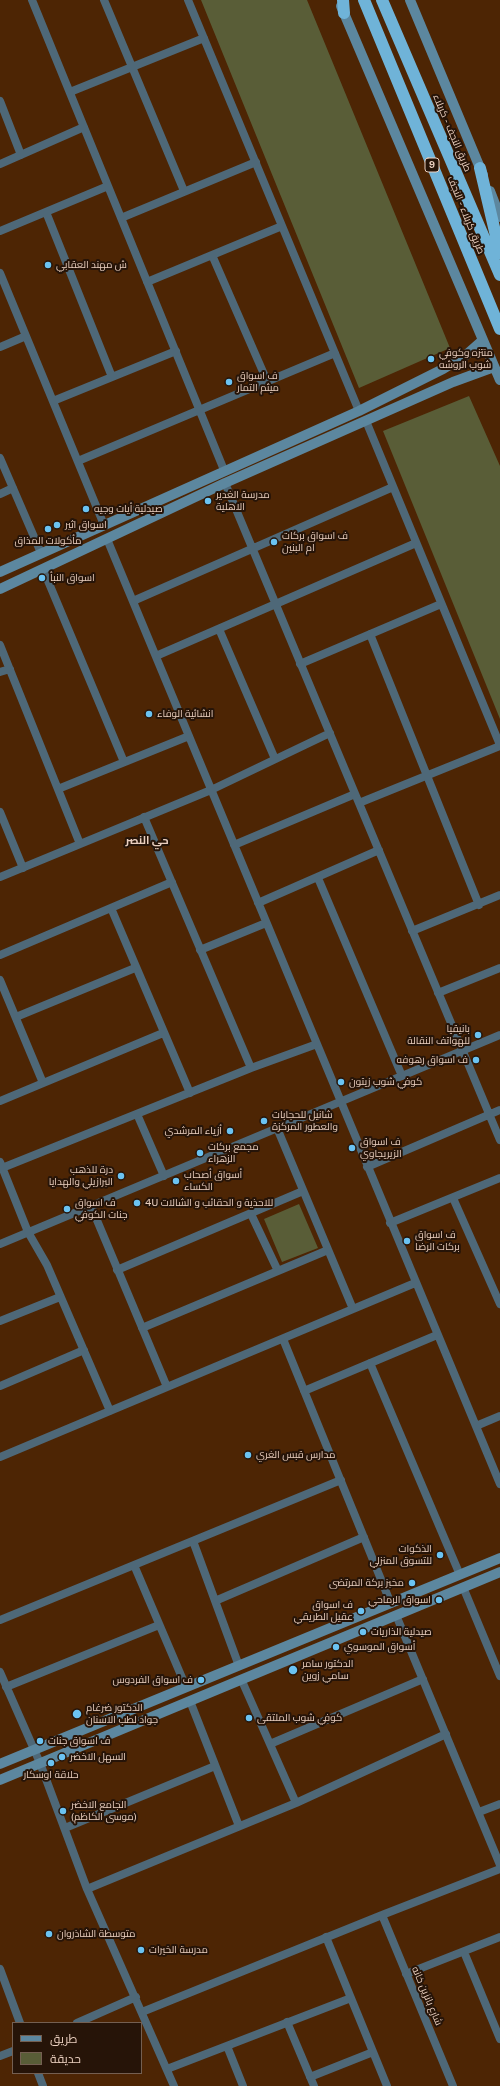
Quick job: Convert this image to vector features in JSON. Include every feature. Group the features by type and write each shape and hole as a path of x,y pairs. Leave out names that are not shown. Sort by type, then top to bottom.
{"highway":[{"path":"343,0 344,14"},
{"name":"طريق کربلاء - النجف","path":"364,0 500,329"},
{"name":"طريق النجف - کربلاء","path":"382,0 500,275"},
{"path":"480,168 500,253"}],"street":[{"path":"32,0 224,470"},
{"path":"104,0 184,191"},
{"path":"188,0 359,410"},
{"path":"339,0 500,380"},
{"path":"410,0 500,218"},
{"path":"70,92 204,38"},
{"path":"0,102 21,155"},
{"path":"0,164 84,127"},
{"path":"121,218 256,162"},
{"path":"0,231 108,186"},
{"path":"46,212 112,377"},
{"path":"147,282 282,226"},
{"path":"212,255 267,381"},
{"path":"0,274 104,525"},
{"path":"0,347 26,336"},
{"path":"13,583 5,578 3,570 359,410 443,369 466,355 483,340"},
{"path":"53,400 176,351"},
{"path":"78,461 335,353"},
{"path":"0,589 225,483 453,382 494,367"},
{"path":"443,369 452,370 455,378 453,382"},
{"path":"359,803 500,745 366,421"},
{"path":"0,458 41,553"},
{"path":"225,483 500,1140"},
{"path":"133,601 393,486"},
{"path":"0,494 13,488"},
{"path":"107,539 390,1223 500,1484"},
{"path":"156,656 416,542"},
{"path":"43,569 124,762"},
{"path":"300,664 441,604"},
{"path":"219,629 275,759"},
{"path":"370,634 478,905"},
{"path":"0,645 80,844"},
{"path":"0,672 10,669"},
{"path":"0,877 211,790 330,733"},
{"path":"58,788 189,736"},
{"path":"234,845 355,794"},
{"path":"0,812 23,868"},
{"path":"144,818 251,1068"},
{"path":"258,903 379,850"},
{"path":"318,878 402,1076"},
{"path":"0,955 172,882"},
{"path":"412,931 500,895"},
{"path":"111,908 135,968 190,1093"},
{"path":"200,950 266,923"},
{"path":"16,1017 135,968"},
{"path":"438,993 500,968"},
{"path":"0,980 43,1082"},
{"path":"0,1101 164,1033"},
{"path":"0,1244 500,1034"},
{"path":"110,1411 47,1265 28,1232 1,1165 317,1044"},
{"path":"368,1167 500,1110"},
{"path":"137,1114 164,1176"},
{"path":"276,1128 353,1309"},
{"path":"390,1223 500,1178"},
{"path":"118,1270 303,1191"},
{"path":"453,1198 500,1304"},
{"path":"91,1206 167,1387"},
{"path":"251,1214 278,1271"},
{"path":"142,1328 328,1250"},
{"path":"0,1457 415,1283"},
{"path":"0,1321 60,1296"},
{"path":"304,1391 437,1335"},
{"path":"283,1339 391,1604"},
{"path":"0,1386 84,1350"},
{"path":"370,1363 460,1575"},
{"path":"476,1426 500,1416"},
{"path":"0,1620 341,1480"},
{"path":"215,1601 364,1537"},
{"path":"193,1541 239,1666"},
{"path":"0,1764 500,1558"},
{"path":"134,1565 186,1688"},
{"path":"0,1780 242,1681 500,1572"},
{"path":"463,1587 500,1676"},
{"path":"396,1615 500,1865"},
{"path":"6,1687 159,1625"},
{"path":"0,1672 40,1764 87,1888 174,2086"},
{"path":"270,1744 423,1679"},
{"path":"242,1681 296,1803"},
{"path":"190,1701 239,1826"},
{"path":"87,1888 296,1803 446,1734"},
{"path":"52,1742 51,1751 57,1756"},
{"path":"14,1758 21,1764 19,1772"},
{"path":"65,1828 215,1766"},
{"path":"479,1812 500,1804"},
{"path":"142,2012 382,1914 500,1869"},
{"name":"شارع بانزين خانه","path":"382,1914 453,2086"},
{"path":"326,1937 387,2086"},
{"path":"406,1974 500,1937"},
{"path":"464,1952 500,2039"},
{"path":"0,1969 3,1985 20,2022"},
{"path":"79,2022 136,1997"},
{"path":"167,2069 350,1998"},
{"path":"287,2022 314,2086"},
{"path":"227,2046 243,2086"},
{"path":"0,2056 12,2051"},
{"path":"310,2077 373,2052"},
{"path":"38,2074 43,2086"}],"green space":[{"path":"201,0 307,0 450,348 359,388"},
{"path":"469,396 500,466 500,719 383,431"},
{"path":"299,1204 318,1248 282,1262 264,1219"}],"place":[{"name":"ش مهند العقابي","path":"48,265"},
{"name":"منتزه وكوفي شوب الروشه","path":"431,359"},
{"name":"ف اسواق ميثم التمار","path":"229,382"},
{"name":"مدرسة الغدير الاهلية","path":"208,501"},
{"name":"صيدلية أيات وجيه","path":"86,509"},
{"name":"اسواق اثير","path":"57,525"},
{"name":"مأكولات المذاق","path":"48,529"},
{"name":"ف اسواق بركات ام البنين","path":"274,542"},
{"name":"اسواق النبأ","path":"42,578"},
{"name":"انشائية الوفاء","path":"149,714"},
{"name":"بانيقيا للهواتف النقالة","path":"478,1035"},
{"name":"ف اسواق رهوفه","path":"476,1060"},
{"name":"كوفي شوب زيتون","path":"341,1082"},
{"name":"شانيل للحجابات والعطور المركزة","path":"264,1121"},
{"name":"أزياء المرشدي","path":"230,1131"},
{"name":"ف اسواق الزيريجاوي","path":"352,1148"},
{"name":"مجمع بركات الزهراء","path":"200,1153"},
{"name":"درة للذهب البرازيلي والهدايا","path":"121,1176"},
{"name":"أسواق أصحاب الكساء","path":"176,1181"},
{"name":"4U للاحذية و الحقائب و الشالات","path":"137,1203"},
{"name":"ف اسواق جنات الكوفي","path":"67,1209"},
{"name":"ف اسواق بركات الرضا","path":"407,1241"},
{"name":"مدارس قبس الغري","path":"248,1455"},
{"name":"الذكوات للتسوق المنزلي","path":"440,1555"},
{"name":"مخبز بركة المرتضى","path":"412,1583"},
{"name":"اسواق الرماحي","path":"439,1600"},
{"name":"ف اسواق عقيل الطريقي","path":"361,1611"},
{"name":"صيدلية الذاريات","path":"363,1632"},
{"name":"أسواق الموسوي","path":"336,1647"},
{"name":"الدكتور سامر سامي زوين","path":"293,1670"},
{"name":"ف اسواق الفردوس","path":"201,1680"},
{"name":"الدكتور ضرغام جواد لطب الاسنان","path":"77,1714"},
{"name":"كوفي شوب الملتقى","path":"249,1718"},
{"name":"ف اسواق جنات","path":"40,1741"},
{"name":"السهل الاخضر","path":"62,1757"},
{"name":"حلاقة اوسكار","path":"51,1763"},
{"name":"الجامع الاخضر (موسى الكاظم)","path":"63,1811"},
{"name":"متوسطة الشاذروان","path":"49,1934"},
{"name":"مدرسة الخيرات","path":"141,1950"}],"district":[{"name":"حي النصر","path":"147,841"}]}
